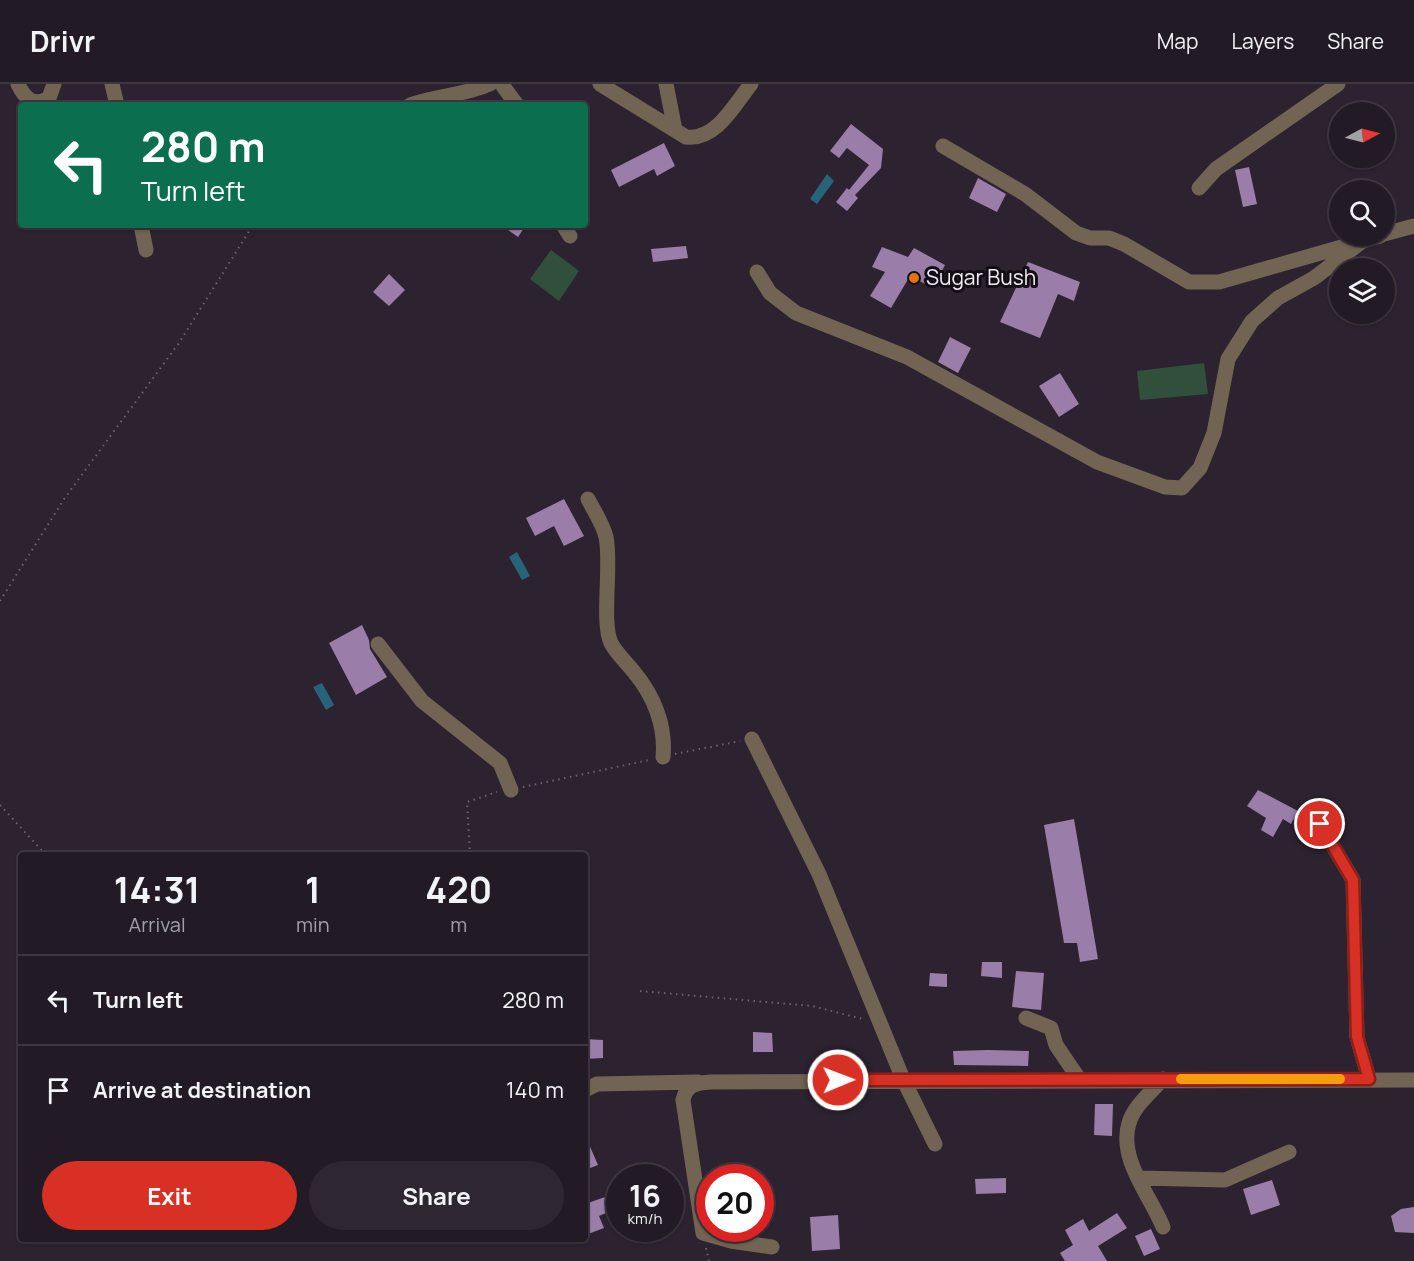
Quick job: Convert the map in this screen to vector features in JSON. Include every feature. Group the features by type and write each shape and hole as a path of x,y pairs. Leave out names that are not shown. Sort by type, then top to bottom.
{"street":[{"path":"18,84 23,95 31,102"},
{"path":"42,102 50,98 54,84"},
{"path":"112,84 116,102"},
{"path":"600,84 686,137 697,138 707,134 751,84"},
{"path":"666,84 675,130"},
{"path":"1199,188 1216,169 1338,84"},
{"path":"418,102 434,96 493,85"},
{"path":"472,102 493,85"},
{"path":"493,85 513,102"},
{"path":"943,146 1025,194 1076,233 1090,238 1109,238 1124,244 1189,282 1219,282 1343,246"},
{"path":"1395,231 1414,226"},
{"path":"142,228 146,250"},
{"path":"757,272 770,293 796,313 907,357 1097,462 1165,487 1182,488 1200,468 1214,433 1228,359 1252,321 1278,298 1314,278 1356,246"},
{"path":"588,499 606,534 608,630 611,643 640,678 657,710 665,736 663,757"},
{"path":"378,645 422,701 500,763 511,790"},
{"path":"752,739 819,874 903,1079 935,1144"},
{"path":"1320,824 1353,880 1357,1037 1369,1079"},
{"path":"1026,1018 1051,1028 1056,1046 1079,1079"},
{"path":"588,1088 597,1084 903,1079 1414,1080"},
{"path":"1163,1079 1142,1102 1129,1123 1127,1151 1163,1227"},
{"path":"701,1082 685,1091 683,1100 703,1233 731,1241 772,1247"},
{"path":"1139,1178 1225,1180 1289,1152"}],"path":[{"path":"0,601 64,499 179,343 251,228"},
{"path":"470,852 466,802 511,790 752,739"},
{"path":"0,805 43,852"},
{"path":"640,991 812,1006 854,1015 882,1028"}],"green space":[{"path":"551,250 579,271 559,301 530,279"},
{"path":"1204,363 1208,394 1140,400 1137,371"}],"water":[{"path":"827,174 834,181 817,204 810,199"},
{"path":"517,552 530,576 522,580 509,557"},
{"path":"322,683 334,705 326,710 313,687"}],"building":[{"path":"851,124 883,149 881,168 855,195 858,198 847,211 836,202 869,165 847,148 839,158 830,151"},
{"path":"664,143 675,166 657,176 654,169 619,187 611,170"},
{"path":"1249,167 1257,204 1243,207 1235,170"},
{"path":"978,178 1006,194 997,212 969,198"},
{"path":"505,228 524,228 518,237"},
{"path":"686,246 688,258 653,262 651,249"},
{"path":"882,247 908,257 914,248 945,265 933,288 910,276 891,308 870,296 885,272 872,267"},
{"path":"1028,262 1080,282 1074,301 1058,294 1040,338 1000,322"},
{"path":"389,274 405,290 389,306 373,292"},
{"path":"950,337 971,348 958,373 938,362"},
{"path":"1060,373 1079,404 1059,417 1039,386"},
{"path":"564,499 584,536 564,546 554,526 535,536 526,518"},
{"path":"362,625 369,640 370,649 387,677 356,695 329,643"},
{"path":"1258,790 1298,811 1291,824 1283,819 1273,837 1261,830 1266,818 1247,806"},
{"path":"1074,819 1098,959 1080,962 1077,943 1064,943 1044,825"},
{"path":"982,962 1002,962 1002,978 981,976"},
{"path":"1016,971 1044,973 1041,1010 1012,1007"},
{"path":"930,973 947,974 947,987 929,986"},
{"path":"753,1032 772,1033 773,1052 753,1052"},
{"path":"588,1039 603,1040 603,1058 588,1059"},
{"path":"953,1051 1029,1051 1028,1066 954,1065"},
{"path":"1095,1104 1113,1104 1112,1136 1094,1135"},
{"path":"588,1142 598,1165 588,1169"},
{"path":"1006,1178 1006,1193 976,1194 975,1179"},
{"path":"1272,1180 1280,1205 1251,1215 1243,1189"},
{"path":"606,1197 606,1213 599,1216 604,1228 588,1234 588,1203"},
{"path":"1414,1207 1414,1233 1395,1232 1391,1216 1401,1209"},
{"path":"1117,1213 1127,1228 1098,1246 1107,1261 1065,1261 1060,1253 1073,1245 1065,1230 1083,1219 1089,1231"},
{"path":"838,1215 840,1249 812,1251 810,1217"},
{"path":"1151,1229 1160,1249 1144,1256 1135,1236"}],"slow traffic":[{"path":"1181,1079 1340,1079"}],"place":[{"name":"Sugar Bush","path":"914,278"}],"route":[{"path":"838,1080 1369,1079 1357,1037 1353,880 1320,824"}]}
